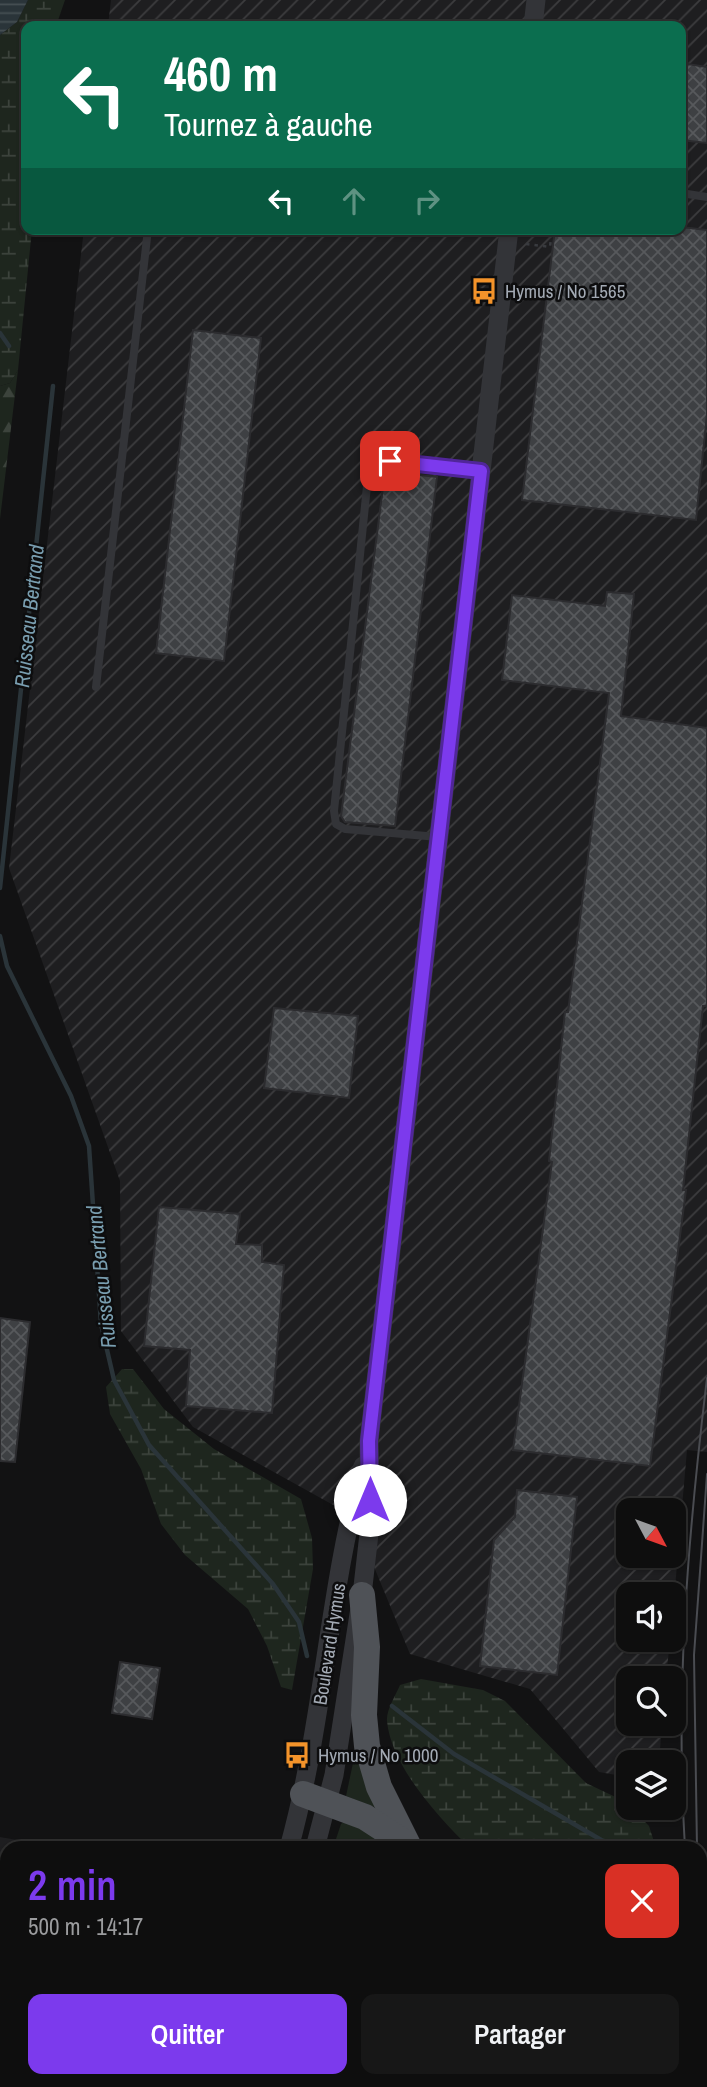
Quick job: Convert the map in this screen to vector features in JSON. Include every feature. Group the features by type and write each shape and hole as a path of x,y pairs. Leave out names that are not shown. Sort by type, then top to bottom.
{"main road":[{"path":"362,1595 367,1647 364,1716 367,1746 379,1787 407,1841"},
{"path":"315,1799 365,1817 402,1841"}],"street":[{"path":"534,21 536,0"},
{"name":"Boulevard Hymus","path":"293,1841 338,1750 362,1595 370,1525 369,1441 508,235"},
{"name":"Boulevard Hymus","path":"315,1841 315,1799 329,1648 347,1521 369,1441"}],"lane":[{"path":"686,194 707,197"},
{"path":"96,687 147,235"},
{"path":"439,837 345,829 336,824 335,797 367,486 383,463 390,461 481,471"}],"path":[{"path":"524,244 552,247 552,235"}],"shaded area":[{"path":"0,0 28,0 17,22 0,35"},
{"path":"111,0 707,0 707,1452 687,1450 683,1498 616,1498 616,1568 677,1568 675,1582 616,1582 616,1652 669,1652 667,1666 616,1666 616,1736 661,1736 660,1750 616,1750 616,1775 599,1772 530,1689 410,1654 353,1516 193,1427 121,1331 120,1181 9,868 83,235 686,235 686,21 109,21"},
{"path":"0,1837 23,1841 0,1841"}],"green space":[{"path":"28,0 65,0 58,21 21,21 21,235 31,235 18,370 10,383 0,386 0,35 17,22"},
{"path":"18,370 0,519 0,386 10,383"},
{"path":"122,1369 133,1369 164,1409 214,1449 301,1499 312,1538 313,1569 292,1690 281,1687 267,1646 248,1609 185,1555 161,1524 141,1469 110,1414 106,1387"},
{"path":"421,1679 483,1690 505,1701 586,1783 616,1797 616,1820 643,1820 649,1826 654,1841 463,1841 418,1790 397,1756 387,1721 400,1685"},
{"path":"360,1730 384,1811 346,1796"},
{"path":"345,1821 352,1822 381,1841 335,1841 341,1824"}],"building":[{"path":"686,64 707,67 707,143 686,141"},
{"path":"686,228 707,230 707,414 696,520 522,500 554,235 686,235"},
{"path":"193,330 261,338 224,661 156,653"},
{"path":"385,471 437,477 395,826 345,822 341,816"},
{"path":"607,592 634,594 621,716 707,728 707,1006 703,1006 683,1190 686,1190 650,1466 513,1450 552,1162 549,1161 565,1012 568,1012 609,693 502,680 512,595 605,606"},
{"path":"274,1008 358,1016 349,1098 264,1088"},
{"path":"159,1207 240,1214 236,1244 262,1245 262,1262 284,1265 272,1413 186,1406 190,1350 144,1346"},
{"path":"0,1318 30,1322 15,1462 0,1461"},
{"path":"517,1490 577,1497 557,1675 480,1666 494,1540 515,1517"},
{"path":"120,1662 160,1668 152,1719 112,1713"}],"waterway":[{"name":"Ruisseau Bertrand","path":"0,333 9,346"},
{"name":"Ruisseau Bertrand","path":"0,888 53,386"},
{"name":"Ruisseau Bertrand","path":"0,936 7,966 71,1096 89,1146 101,1324 114,1380 149,1445 273,1584 299,1622 307,1656"},
{"name":"Ruisseau Bertrand","path":"392,1706 454,1754 603,1841"}],"tram line":[{"path":"685,1841 682,1730 685,1613 707,1378"},
{"path":"697,1841 694,1655 707,1474"}],"place":[{"name":"Hymus / No 1565","path":"484,291"},
{"name":"Hymus / No 1000","path":"297,1755"}],"route":[{"path":"370,1500 369,1441 481,471 390,461"}]}
